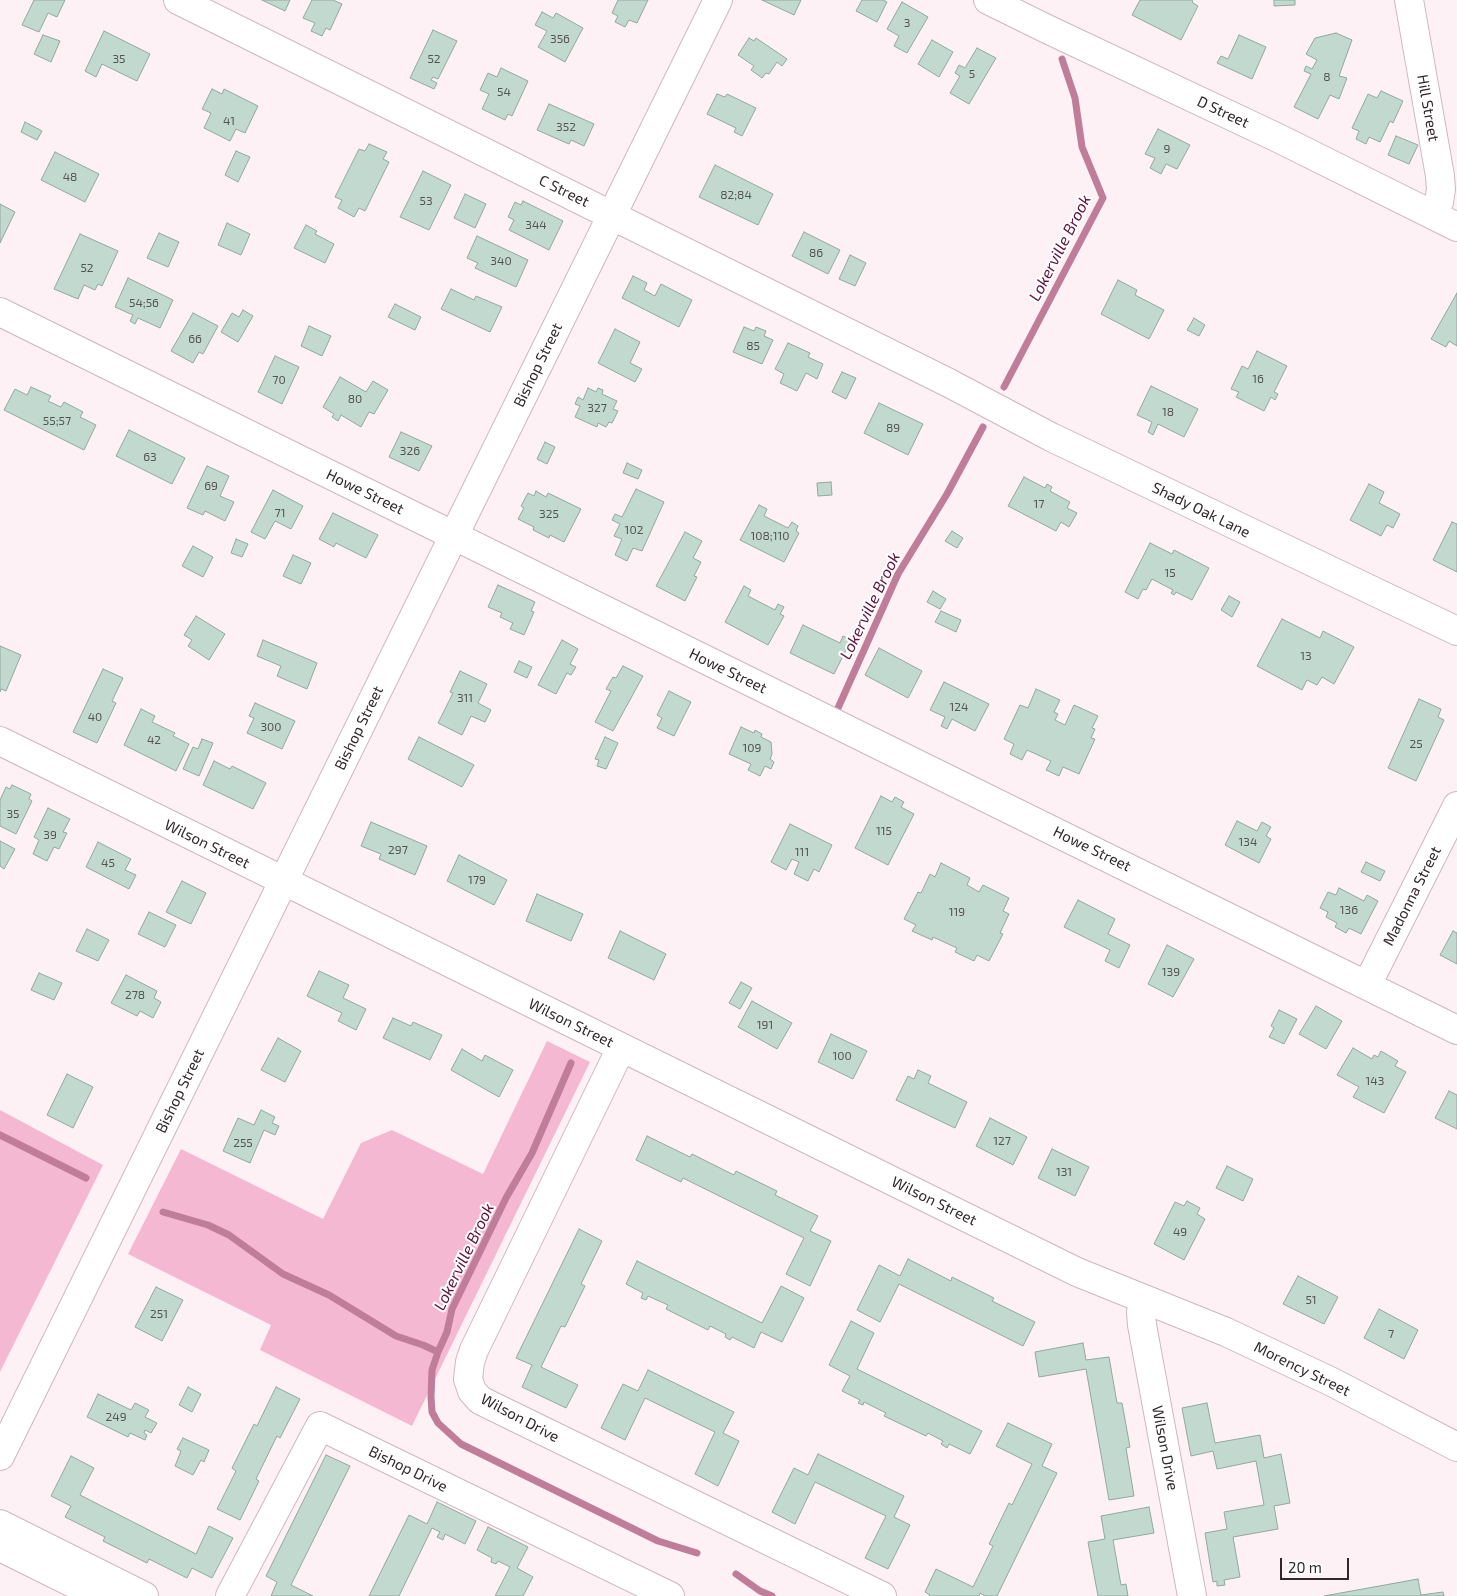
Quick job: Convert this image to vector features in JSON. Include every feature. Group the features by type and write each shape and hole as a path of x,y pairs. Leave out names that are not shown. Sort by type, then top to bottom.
{"street":[{"name":"C Street","path":"178,0 949,383"},
{"name":"Bishop Street","path":"0,1456 718,0"},
{"name":"D Street","path":"988,0 1278,138 1457,227"},
{"name":"Hill Street","path":"1409,0 1440,176 1439,202 1433,215"},
{"name":"Howe Street","path":"0,312 1457,1030"},
{"name":"Shady Oak Lane","path":"949,383 1060,441 1457,631"},
{"name":"Wilson Street","path":"0,741 1077,1272 1143,1300"},
{"name":"Madonna Street","path":"1367,985 1457,806"},
{"name":"Wilson Drive","path":"621,1048 474,1350 468,1379 472,1392 480,1400 492,1406 882,1596"},
{"name":"Wilson Drive","path":"1143,1300 1141,1312 1143,1332 1192,1596"},
{"name":"Morency Street","path":"1143,1300 1235,1336 1332,1382 1457,1447"},
{"name":"Bishop Drive","path":"230,1596 320,1426 670,1596"},
{"path":"0,1524 144,1596"},
{"path":"0,1546 99,1596"}],"shaded area":[{"path":"547,1041 590,1062 412,1426 260,1350 271,1325 128,1254 181,1149 323,1219 361,1143 392,1130 483,1174"},
{"path":"0,1110 103,1165 0,1372"}],"building":[{"path":"34,0 65,0 57,17 48,13 39,32 22,25"},
{"path":"262,0 290,0 285,11"},
{"path":"312,0 333,0 342,4 330,30 326,28 322,36 311,31 315,23 303,18"},
{"path":"618,0 648,0 637,23 629,20 625,27 615,22 618,16 612,13"},
{"path":"762,0 801,0 794,15"},
{"path":"862,0 883,0 887,2 877,22 856,11"},
{"path":"1140,0 1192,0 1198,6 1181,40 1132,15"},
{"path":"1274,0 1295,0 1295,5 1274,6"},
{"path":"902,2 928,17 907,53 894,46 899,36 887,29"},
{"path":"542,12 553,18 556,13 583,28 565,62 538,47 547,31 535,25"},
{"path":"433,30 457,41 438,79 433,77 431,80 437,83 434,89 410,78"},
{"path":"104,31 150,54 137,81 102,64 96,77 85,71"},
{"path":"1336,33 1352,40 1339,76 1347,78 1339,99 1330,95 1318,119 1294,107 1311,74 1304,71 1306,66 1312,69 1317,60 1306,54 1315,38"},
{"path":"43,35 60,41 51,62 34,54"},
{"path":"1239,35 1266,47 1252,79 1217,63 1221,56 1228,59"},
{"path":"749,38 754,41 756,38 787,59 782,66 777,62 769,74 766,73 762,78 751,70 754,66 738,55"},
{"path":"932,40 953,52 939,77 918,64"},
{"path":"977,48 996,58 969,104 950,93 960,76 955,73 959,65 965,68"},
{"path":"501,68 528,81 512,116 508,114 505,120 482,109 489,94 480,90 488,73 497,77"},
{"path":"212,89 222,94 224,89 258,106 245,133 236,129 230,141 204,128 211,113 202,109"},
{"path":"1381,91 1403,101 1393,123 1390,121 1380,142 1369,137 1366,144 1356,139 1359,131 1352,128 1368,94 1377,98"},
{"path":"717,94 725,97 727,94 756,108 742,136 734,132 736,128 707,114"},
{"path":"549,104 594,124 584,146 571,140 569,144 537,130"},
{"path":"25,122 42,131 37,140 21,132"},
{"path":"1158,129 1190,145 1177,169 1166,164 1161,174 1150,168 1155,158 1145,154"},
{"path":"1396,136 1418,145 1409,164 1388,155"},
{"path":"369,144 387,152 383,159 389,162 365,211 359,208 354,217 338,208 342,200 335,197 359,149 365,151"},
{"path":"236,151 250,157 238,182 225,175"},
{"path":"55,152 99,174 85,202 41,180"},
{"path":"715,165 773,194 758,225 699,197"},
{"path":"423,171 451,185 429,230 400,217"},
{"path":"465,194 486,204 475,228 454,218"},
{"path":"523,201 563,221 549,250 509,230 514,220 508,217 515,202 521,205"},
{"path":"0,204 15,212 0,243"},
{"path":"227,223 250,234 241,255 218,245"},
{"path":"306,225 317,231 315,234 334,244 325,263 294,248"},
{"path":"804,232 840,250 828,274 792,256"},
{"path":"159,233 179,242 168,267 147,258"},
{"path":"80,234 118,251 102,286 98,284 95,290 84,285 78,299 54,289"},
{"path":"477,236 528,260 516,287 475,268 478,263 467,258"},
{"path":"850,255 866,263 855,286 839,279"},
{"path":"633,276 647,283 644,290 655,296 661,284 692,300 679,327 622,298"},
{"path":"128,278 173,300 160,328 138,318 135,324 130,321 133,315 115,307"},
{"path":"1118,280 1137,290 1135,295 1164,310 1149,339 1101,314"},
{"path":"451,289 474,300 476,296 502,307 490,332 441,309"},
{"path":"1457,293 1457,346 1449,341 1446,347 1431,339"},
{"path":"395,304 421,317 415,330 388,317"},
{"path":"243,310 253,316 238,342 221,332 232,313 239,317"},
{"path":"193,313 218,326 203,354 199,352 193,363 171,351"},
{"path":"1194,318 1205,325 1199,336 1187,330"},
{"path":"309,326 331,336 322,356 301,346"},
{"path":"744,327 754,331 756,327 766,331 764,336 773,340 762,364 733,352"},
{"path":"615,329 640,342 630,363 642,369 635,382 598,363"},
{"path":"788,343 810,353 808,357 823,364 817,379 806,373 797,391 780,383 784,374 775,369"},
{"path":"1257,351 1287,366 1274,392 1278,394 1275,400 1271,397 1264,411 1236,397 1239,392 1231,389 1242,366 1248,369"},
{"path":"275,356 299,367 282,404 258,392"},
{"path":"842,372 856,378 846,399 832,392"},
{"path":"340,377 366,392 373,381 388,390 374,414 369,412 361,427 341,415 338,421 332,417 334,414 323,407"},
{"path":"1151,386 1198,409 1184,437 1158,424 1153,435 1148,432 1152,422 1137,415"},
{"path":"31,387 51,396 48,401 61,407 64,402 83,412 80,417 96,425 84,450 4,410 15,389 27,395"},
{"path":"588,388 596,392 598,388 603,390 602,394 617,401 613,409 618,411 612,423 609,422 606,427 598,423 597,427 575,417 580,406 575,404 578,397 583,400"},
{"path":"879,403 923,424 908,455 864,433"},
{"path":"129,430 185,458 172,484 116,456"},
{"path":"401,432 432,446 419,471 389,457"},
{"path":"545,442 555,447 547,464 537,459"},
{"path":"627,463 642,470 638,479 623,473"},
{"path":"207,466 229,476 220,496 234,502 225,521 205,511 203,515 187,508"},
{"path":"1024,477 1045,488 1047,484 1052,487 1050,491 1070,502 1067,508 1077,513 1069,527 1061,522 1056,531 1008,506"},
{"path":"831,482 832,495 818,496 817,483"},
{"path":"1369,484 1384,492 1379,503 1400,514 1393,528 1387,525 1381,536 1350,520"},
{"path":"636,489 664,502 642,551 633,548 627,561 615,555 622,539 614,536 620,524 612,520 615,514 622,517"},
{"path":"273,490 303,506 291,529 275,521 265,539 251,532"},
{"path":"536,491 546,497 548,493 581,509 564,542 550,535 549,538 533,530 534,527 518,519 524,508 521,506 528,493 534,496"},
{"path":"759,505 767,509 764,516 788,528 792,522 798,526 796,531 799,533 784,562 740,540"},
{"path":"333,513 378,535 366,558 336,543 334,547 319,539"},
{"path":"1452,522 1457,524 1457,572 1433,560"},
{"path":"952,531 963,538 957,548 945,541"},
{"path":"685,532 702,541 693,558 701,562 694,576 697,577 685,601 656,586"},
{"path":"236,539 248,544 242,557 231,553"},
{"path":"1150,543 1172,554 1174,550 1209,568 1192,600 1176,592 1174,595 1171,593 1173,590 1152,579 1146,590 1143,589 1138,599 1125,592"},
{"path":"193,546 213,557 203,577 182,566"},
{"path":"293,555 311,563 301,584 283,576"},
{"path":"498,585 535,602 531,611 534,612 524,635 510,629 513,623 500,617 502,613 488,607"},
{"path":"744,586 751,590 748,596 775,610 778,604 784,607 780,614 784,616 768,645 725,622"},
{"path":"933,591 946,599 940,609 927,602"},
{"path":"1229,596 1240,602 1232,617 1221,610"},
{"path":"941,611 961,620 956,632 935,622"},
{"path":"196,616 225,634 209,660 188,646 192,640 184,635"},
{"path":"1282,619 1320,638 1323,631 1354,647 1334,684 1322,677 1317,685 1307,680 1302,690 1257,666"},
{"path":"803,625 840,643 843,636 851,640 834,674 790,653"},
{"path":"263,640 317,663 307,689 277,676 281,666 257,656"},
{"path":"562,640 578,649 570,664 576,667 571,675 567,673 556,694 538,685"},
{"path":"0,646 21,655 6,691 1,689 0,692"},
{"path":"879,648 922,671 908,698 865,675"},
{"path":"519,661 532,667 527,678 514,672"},
{"path":"623,666 643,676 613,731 595,722 611,691 606,689 613,677 616,678"},
{"path":"103,669 123,678 112,701 116,703 97,743 73,732"},
{"path":"460,671 487,684 478,703 491,710 485,722 471,716 462,735 438,723 453,693 450,692"},
{"path":"944,682 989,704 975,731 952,719 947,729 941,726 945,717 930,710"},
{"path":"1036,689 1060,700 1054,712 1058,714 1055,720 1065,725 1074,705 1098,716 1092,728 1095,729 1091,738 1095,739 1079,774 1063,767 1059,776 1046,770 1051,761 1027,750 1022,760 1010,754 1014,744 1004,739 1020,705 1028,708"},
{"path":"669,691 691,702 674,736 657,728 662,718 657,715"},
{"path":"1419,699 1441,709 1438,717 1444,720 1416,781 1388,768"},
{"path":"255,703 295,721 282,749 247,733 254,718 249,716"},
{"path":"141,709 155,716 152,722 175,733 173,736 189,744 176,771 124,745"},
{"path":"741,727 754,733 755,730 762,734 761,737 771,742 772,754 770,759 774,762 771,769 765,766 760,776 748,770 751,764 729,754"},
{"path":"419,737 474,765 462,787 408,759"},
{"path":"605,737 618,743 606,769 597,766 599,760 595,759"},
{"path":"202,739 213,743 199,776 183,769 193,747 198,749"},
{"path":"214,761 230,769 232,766 266,783 253,809 203,785"},
{"path":"12,785 31,794 29,799 32,801 16,834 0,826 0,800 6,787 10,789"},
{"path":"881,796 892,802 895,797 904,802 901,807 914,814 888,865 855,848"},
{"path":"48,808 70,819 63,832 67,833 59,849 54,847 47,861 33,854 39,840 34,837"},
{"path":"1237,821 1257,831 1262,822 1271,827 1266,836 1271,839 1259,863 1225,845"},
{"path":"371,822 427,846 415,875 379,859 381,854 361,846"},
{"path":"790,824 832,845 819,872 814,869 808,881 794,874 799,862 792,859 786,870 771,862"},
{"path":"0,841 15,849 4,869 0,866"},
{"path":"98,842 131,859 125,870 136,875 129,889 86,867"},
{"path":"459,855 507,880 494,905 447,881"},
{"path":"1366,862 1385,871 1380,881 1361,872"},
{"path":"941,863 970,878 967,885 979,892 983,885 1009,898 1003,911 1009,914 1000,933 1003,934 989,961 977,955 974,961 955,952 957,948 933,937 932,940 912,931 916,925 904,919 918,892 921,893 930,874 935,877"},
{"path":"182,881 206,893 191,924 166,912"},
{"path":"1339,888 1364,901 1367,895 1378,901 1361,934 1349,928 1346,933 1335,927 1337,923 1326,917 1328,912 1320,908 1328,892 1336,895"},
{"path":"537,894 583,914 571,941 526,921"},
{"path":"1078,900 1115,919 1108,934 1130,945 1119,968 1105,961 1110,950 1064,927"},
{"path":"149,912 176,925 165,947 138,934"},
{"path":"87,929 109,940 98,961 76,951"},
{"path":"620,931 666,954 654,980 608,958"},
{"path":"1453,931 1457,933 1457,964 1440,955"},
{"path":"1167,945 1194,959 1173,997 1148,984"},
{"path":"319,971 349,985 343,998 366,1009 356,1030 338,1021 342,1013 307,996"},
{"path":"39,973 62,983 54,1000 31,990"},
{"path":"126,975 157,991 154,998 161,1002 153,1018 140,1011 137,1016 111,1003"},
{"path":"741,982 752,988 740,1009 729,1003"},
{"path":"752,1001 792,1023 777,1049 738,1027"},
{"path":"1316,1006 1342,1021 1326,1049 1299,1034"},
{"path":"1279,1010 1297,1019 1284,1044 1269,1037 1274,1028 1271,1026"},
{"path":"393,1018 411,1026 413,1022 442,1035 430,1060 383,1038"},
{"path":"831,1034 867,1051 853,1079 818,1062"},
{"path":"278,1038 301,1051 285,1082 261,1070"},
{"path":"1353,1048 1372,1059 1374,1055 1378,1057 1381,1051 1398,1061 1395,1066 1406,1072 1384,1113 1353,1097 1359,1087 1337,1075"},
{"path":"462,1049 482,1061 485,1055 513,1070 499,1097 451,1070"},
{"path":"918,1070 931,1076 928,1083 967,1102 955,1128 896,1100 908,1076 914,1079"},
{"path":"67,1074 93,1087 73,1128 47,1115"},
{"path":"1449,1091 1457,1095 1457,1129 1435,1118"},
{"path":"261,1110 275,1117 272,1123 279,1126 275,1135 264,1130 250,1163 223,1151 238,1118 254,1125"},
{"path":"990,1118 1027,1137 1013,1165 976,1146"},
{"path":"647,1136 690,1157 692,1154 734,1175 736,1171 777,1191 775,1195 818,1216 810,1231 831,1241 810,1286 786,1274 804,1238 683,1178 681,1182 636,1160"},
{"path":"1052,1149 1089,1167 1075,1196 1038,1178"},
{"path":"1227,1166 1253,1179 1243,1201 1216,1188"},
{"path":"1187,1201 1200,1208 1197,1214 1205,1219 1184,1260 1154,1244 1175,1202 1184,1206"},
{"path":"579,1229 602,1241 581,1284 585,1286 565,1327 561,1326 541,1367 578,1385 566,1408 522,1387 532,1365 516,1358"},
{"path":"908,1259 951,1281 952,1277 994,1298 992,1301 1035,1322 1023,1346 899,1284 880,1322 857,1310 879,1265 900,1276"},
{"path":"637,1261 762,1323 781,1286 804,1298 782,1342 761,1332 754,1348 732,1337 730,1340 725,1337 726,1334 710,1326 708,1330 666,1309 668,1305 648,1296 646,1300 641,1298 643,1293 626,1284"},
{"path":"1298,1276 1338,1297 1324,1324 1283,1304"},
{"path":"156,1287 183,1300 162,1341 135,1327"},
{"path":"1379,1309 1418,1330 1404,1359 1364,1338"},
{"path":"851,1321 874,1333 857,1369 982,1431 970,1454 949,1444 947,1448 941,1444 943,1441 928,1433 926,1436 884,1416 886,1413 864,1402 863,1405 858,1403 860,1400 842,1391 850,1376 829,1365"},
{"path":"1083,1343 1086,1360 1109,1357 1117,1403 1122,1403 1130,1447 1126,1448 1134,1496 1109,1500 1086,1369 1039,1377 1035,1352"},
{"path":"648,1370 734,1412 723,1433 739,1441 718,1486 695,1474 715,1432 645,1398 625,1440 601,1428 623,1384 638,1391"},
{"path":"188,1387 201,1394 192,1412 179,1405"},
{"path":"276,1387 300,1399 280,1438 277,1436 256,1479 259,1481 240,1520 217,1509 236,1471 232,1468 254,1424 257,1426"},
{"path":"98,1394 131,1410 135,1403 149,1410 145,1417 157,1423 151,1433 145,1430 144,1433 147,1435 145,1440 130,1433 128,1437 87,1417"},
{"path":"1207,1403 1215,1443 1260,1435 1264,1458 1281,1454 1290,1503 1274,1506 1278,1529 1233,1537 1240,1577 1224,1580 1225,1585 1217,1586 1217,1581 1213,1582 1205,1533 1227,1529 1224,1512 1264,1505 1256,1461 1217,1469 1213,1451 1191,1456 1182,1408"},
{"path":"1008,1423 1052,1444 1042,1466 1057,1473 997,1596 985,1596 980,1593 979,1596 929,1596 925,1592 936,1569 973,1587 993,1546 989,1544 1009,1503 1012,1505 1032,1464 996,1446"},
{"path":"183,1438 209,1450 204,1462 201,1460 193,1475 175,1466 181,1451 177,1449"},
{"path":"818,1454 904,1496 894,1517 910,1525 888,1569 865,1558 886,1516 815,1482 795,1524 772,1512 794,1468 808,1475"},
{"path":"326,1455 350,1466 291,1585 313,1596 271,1596 277,1582 266,1576"},
{"path":"71,1456 94,1468 80,1495 196,1554 209,1526 233,1538 212,1578 192,1568 187,1578 149,1559 147,1563 103,1541 105,1537 65,1517 71,1506 51,1496"},
{"path":"437,1502 476,1521 465,1544 445,1534 443,1540 437,1537 440,1532 432,1528 399,1596 369,1596 409,1515 427,1524"},
{"path":"1149,1507 1154,1533 1113,1540 1121,1585 1126,1584 1128,1596 1098,1596 1088,1542 1105,1539 1101,1516"},
{"path":"488,1527 528,1547 517,1568 533,1577 523,1596 495,1596 510,1567 498,1561 496,1564 491,1562 492,1558 477,1550"},
{"path":"1418,1579 1421,1595 1443,1592 1444,1596 1324,1596"}],"waterway":[{"name":"Lokerville Brook","path":"1004,387 1103,198 1082,147 1075,98 1062,59"},
{"name":"Lokerville Brook","path":"834,717 898,574 947,494 983,427"},
{"name":"Lokerville Brook","path":"571,1063 532,1153 506,1198 452,1309 447,1332 432,1370 432,1412 438,1423 461,1444 658,1541 697,1553"},
{"path":"0,1135 86,1178"},
{"path":"163,1212 208,1225 229,1235 283,1274 329,1295 396,1336 438,1352"},
{"name":"Lokerville Brook","path":"736,1574 760,1591 772,1596"}]}
